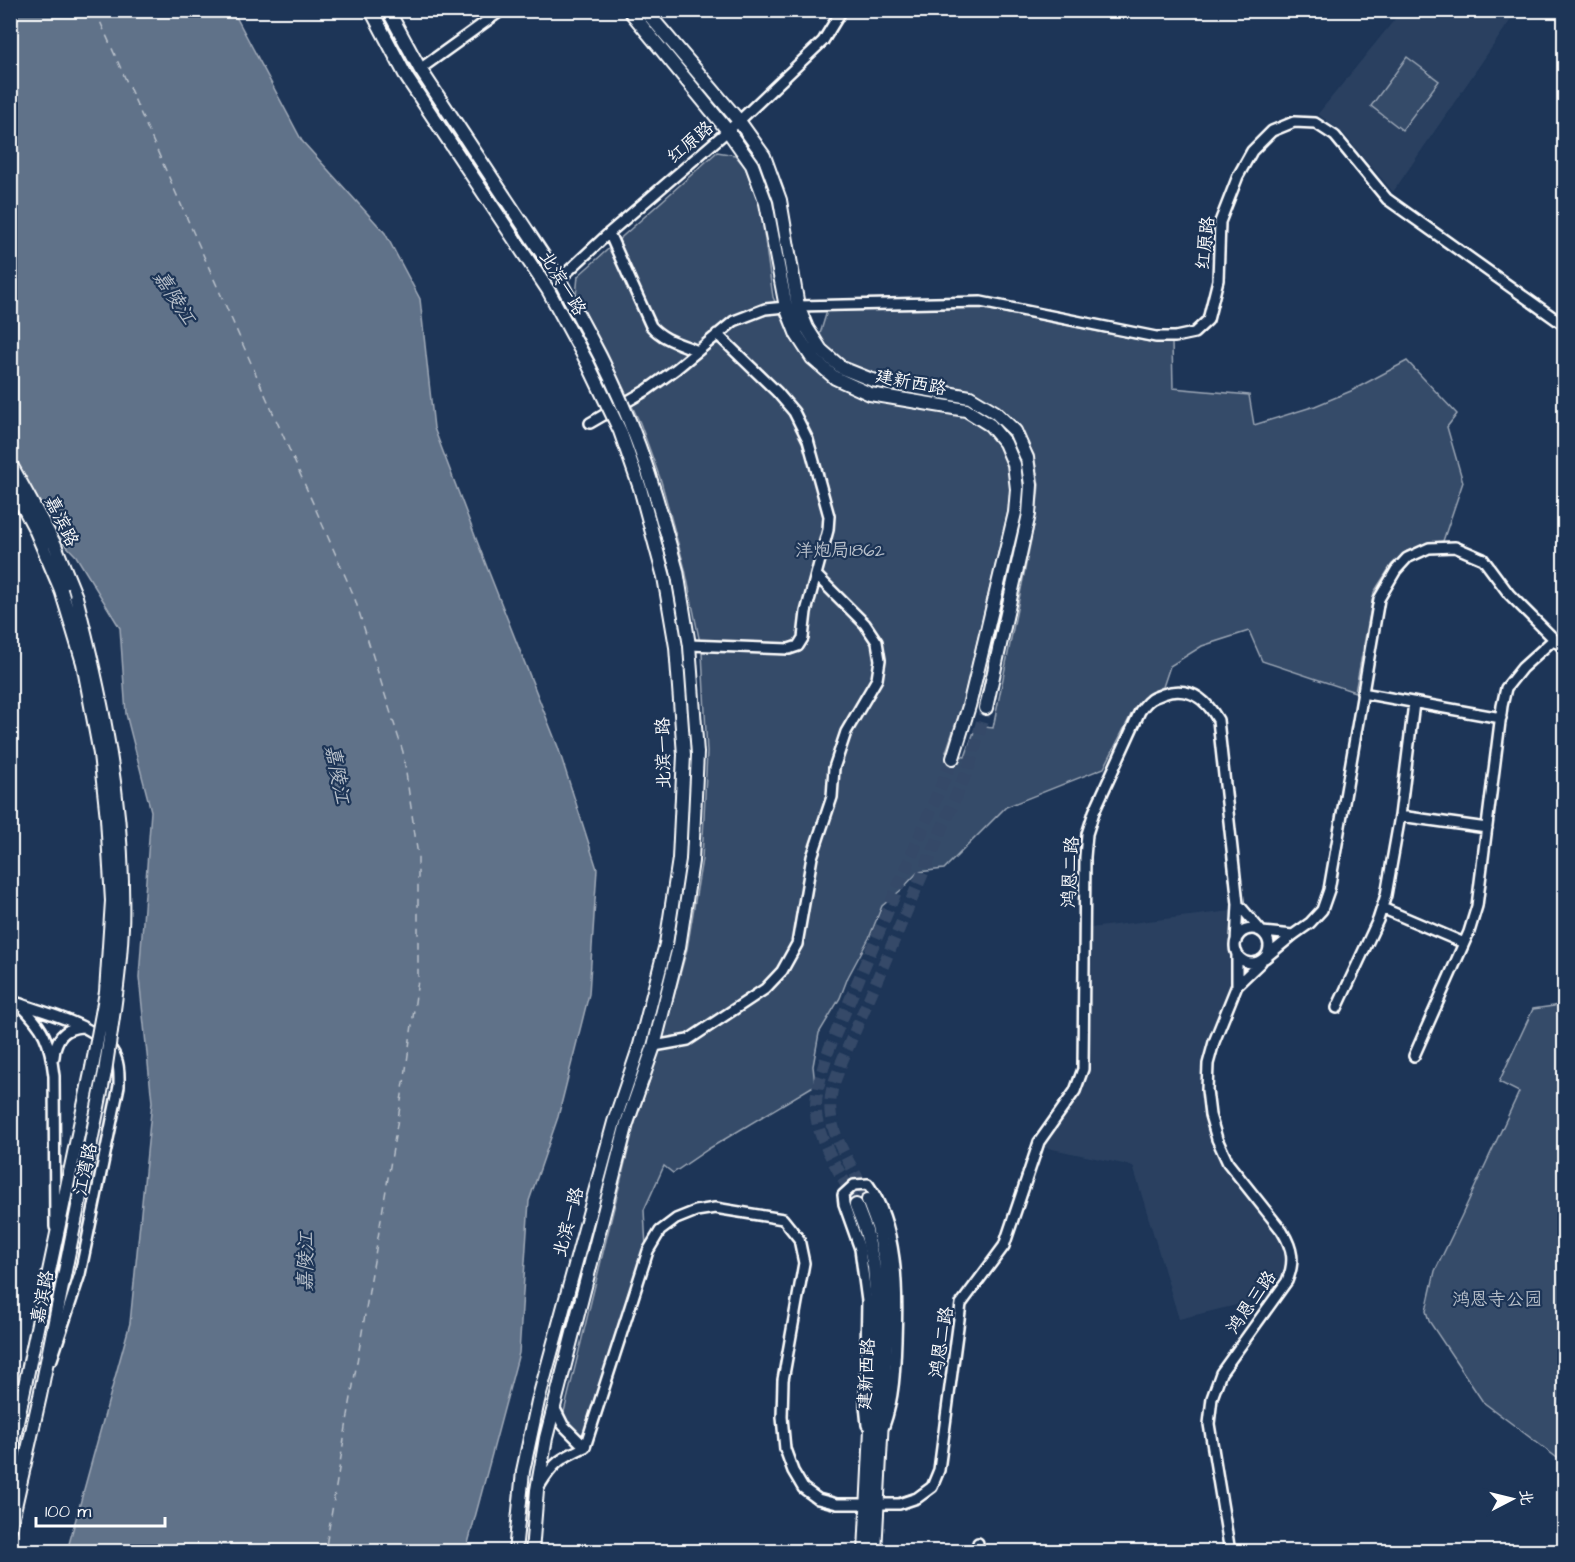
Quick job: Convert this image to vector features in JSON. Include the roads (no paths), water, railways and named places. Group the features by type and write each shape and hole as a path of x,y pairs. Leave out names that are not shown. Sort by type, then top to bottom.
{"main road":[{"name":"北滨一路","path":"371,10 407,78 548,290 587,362 620,431 640,488 664,577 676,647 684,755 679,859 666,944 640,1045 614,1122 538,1401 523,1471 515,1551"},
{"name":"北滨一路","path":"387,10 420,69 559,279 600,356 632,426 653,485 677,571 689,645 697,753 692,861 679,947 654,1046 627,1123 546,1438 537,1490 532,1551"},
{"name":"建新西路","path":"629,10 728,131 752,165 766,203 792,306 820,350 842,368 872,380 970,397 995,412 1015,431 1027,458 1031,485 1029,514 986,708"},
{"name":"建新西路","path":"645,10 739,122 764,156 780,200 797,334 812,358 835,378 870,394 966,411 990,424 1005,443 1014,464 1017,489 1015,513 969,706 953,758"},
{"name":"嘉滨路","path":"10,463 55,545 76,597 92,657 114,780 121,848 122,925 118,981 105,1072 40,1396 11,1524"},
{"name":"嘉滨路","path":"10,482 35,529 61,590 83,663 100,753 107,818 111,901 106,992 10,1456"},
{"name":"建新西路","path":"865,1551 872,1504 881,1434 888,1305 885,1265 878,1227 862,1203 872,1258 877,1306 870,1457 872,1504 875,1551"},
{"path":"10,1415 28,1369"}],"street":[{"path":"420,69 502,10"},
{"name":"红原路","path":"548,290 609,233 739,122 823,41 842,10"},
{"name":"红原路","path":"590,423 647,390 734,321 765,309 792,306 981,302 1156,337 1175,337 1194,333 1208,320 1218,280 1220,222 1238,176 1252,151 1272,131 1294,122 1315,123 1335,136 1387,199 1564,325"},
{"path":"609,233 651,326 665,338 698,351"},
{"path":"689,645 789,649 798,646 803,638 806,612 828,530 829,516 807,440 794,412 777,392 717,334"},
{"path":"1237,985 1263,960 1310,924 1322,910 1329,890 1379,599 1396,570 1407,558 1429,548 1455,547 1483,559 1509,594 1564,649"},
{"path":"654,1046 688,1040 765,989 782,971 797,944 812,857 832,797 834,768 846,732 877,679 880,660 877,642 866,624 816,575"},
{"path":"1414,1056 1464,943 1477,906 1506,688 1522,668 1554,639"},
{"name":"鸿恩二路","path":"585,1447 648,1251 660,1232 676,1219 696,1211 715,1208 783,1219 799,1239 804,1263 783,1380 782,1417 785,1449 793,1471 803,1488 818,1499 837,1504 899,1504 917,1498 932,1487 939,1470 961,1305 1004,1246 1039,1142 1076,1091 1083,1069 1087,834 1094,812 1140,711 1151,699 1167,693 1185,691 1199,697 1210,706 1218,720 1238,904"},
{"path":"1362,693 1501,718"},
{"path":"1337,1008 1378,920 1386,895 1400,816 1414,703"},
{"path":"1400,816 1487,828"},
{"path":"1237,953 1249,963 1263,960 1270,949 1269,941 1238,904"},
{"path":"1237,985 1238,904"},
{"path":"1382,908 1464,943"},
{"path":"1236,942 1246,930 1293,935"},
{"name":"鸿恩三路","path":"1230,1551 1209,1424 1212,1398 1221,1373 1287,1281 1292,1269 1289,1242 1228,1162 1217,1139 1210,1115 1207,1090 1208,1064 1214,1041 1237,985"},
{"name":"江湾路","path":"14,1002 84,1026 95,1033 106,1042 116,1057 120,1086 80,1274 40,1396"},
{"name":"江湾路","path":"14,1002 33,1017 49,1044 54,1076 55,1242"},
{"path":"54,1076 54,1053 60,1036 70,1029 84,1026"},
{"path":"870,1457 865,1405 867,1300 860,1250 843,1195 854,1185 868,1184 876,1195 889,1233 896,1265 895,1377 890,1410 881,1434"},
{"path":"537,1490 555,1463 585,1447 563,1425 554,1406"}],"water":[{"name":"嘉陵江","path":"11,11 233,11 302,141 385,233 420,299 434,428 558,747 597,869 589,994 558,1117 529,1201 519,1353 466,1551 67,1551 130,1323 152,1102 139,977 151,811 126,714 120,628 76,556 12,489 11,485"}],"tunnel":[{"path":"868,1200 842,1150 832,1124 830,1110 834,1083 970,764 986,708"},
{"path":"856,1205 821,1135 816,1112 819,1083 827,1054 953,758"}],"park label":[{"name":"洋炮局1862","path":"840,550"},
{"name":"鸿恩寺公园","path":"1497,1299"}]}
